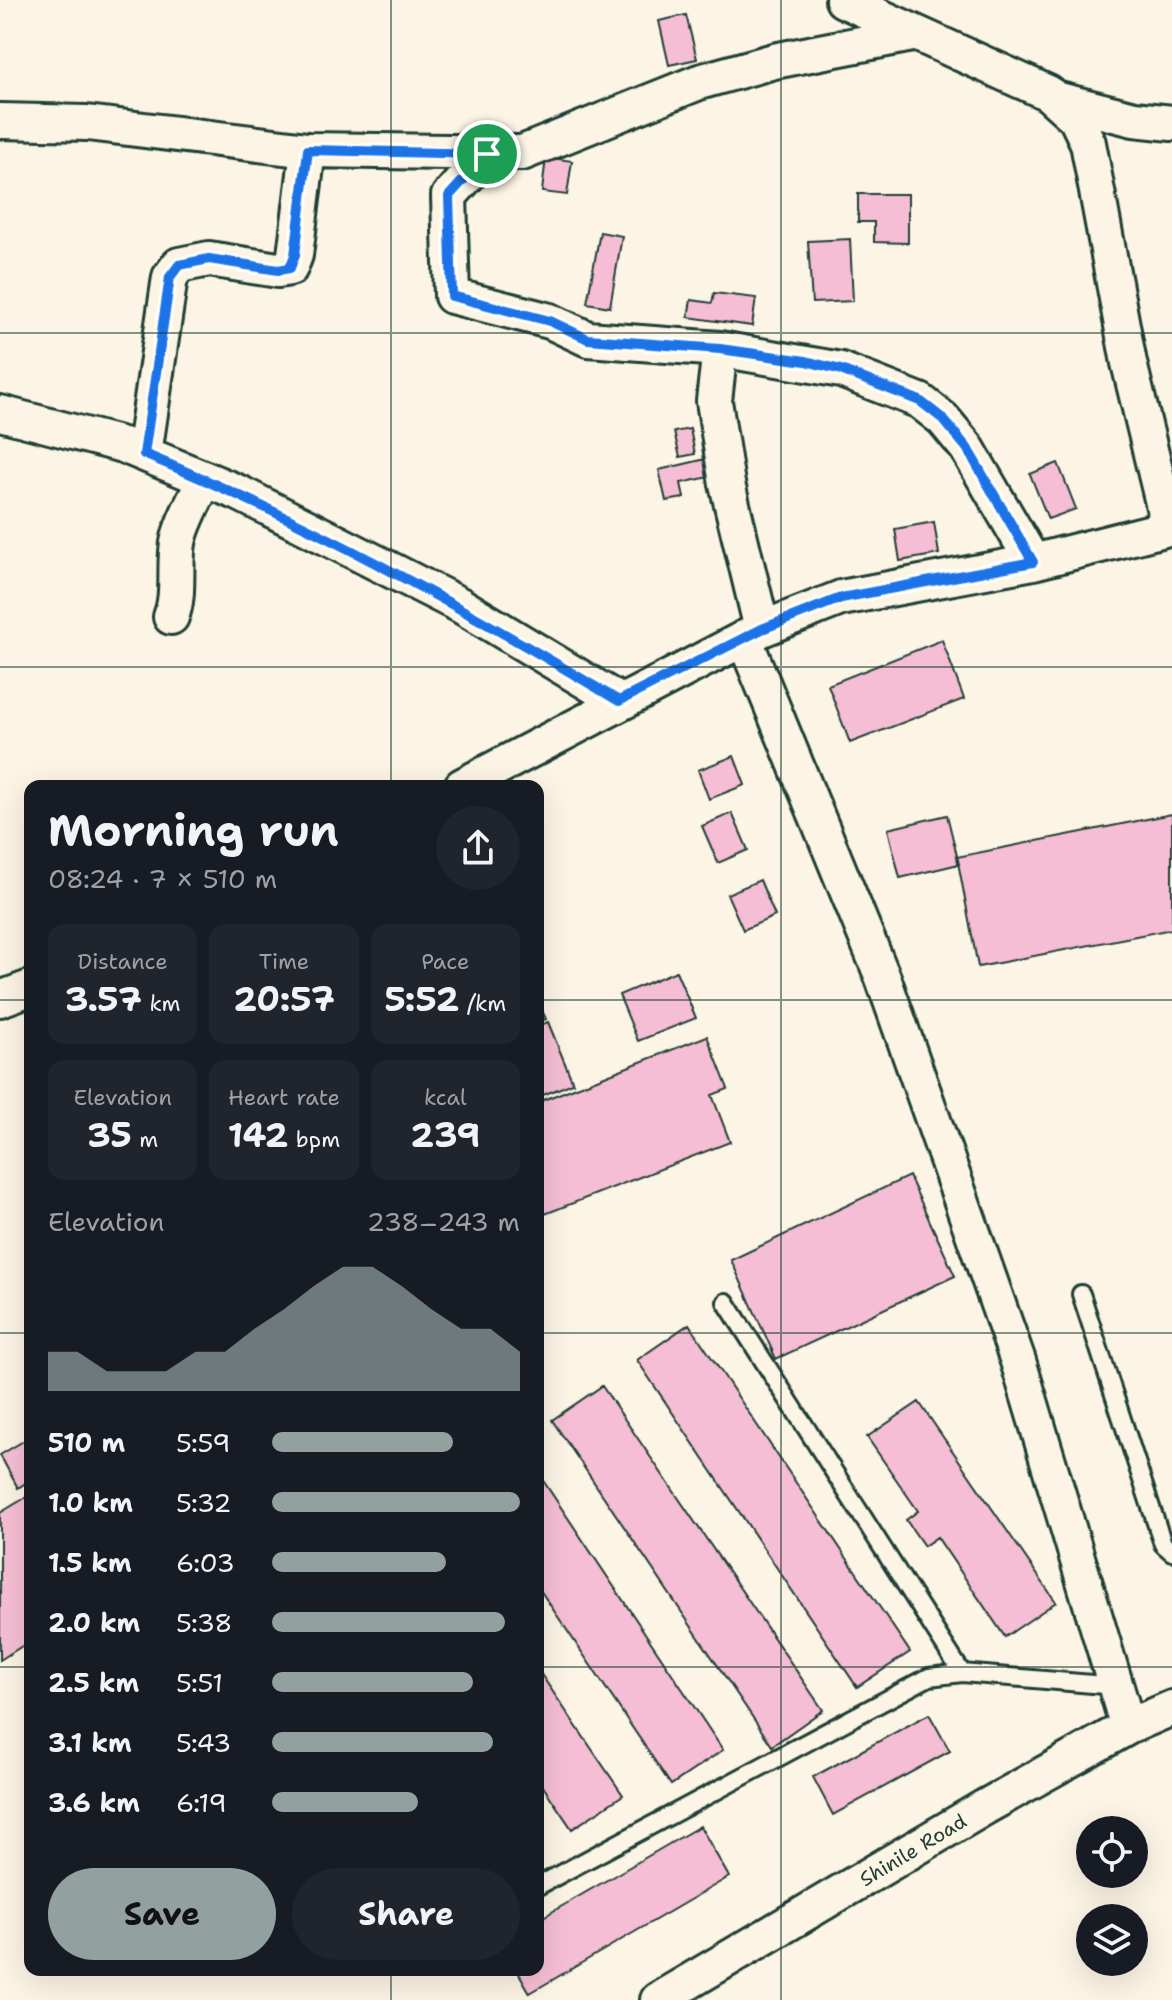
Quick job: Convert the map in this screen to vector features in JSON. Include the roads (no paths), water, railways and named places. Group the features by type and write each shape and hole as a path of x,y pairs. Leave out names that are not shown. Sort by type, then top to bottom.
{"street":[{"path":"843,0 1059,100 1134,119 1172,123"},
{"path":"0,121 87,123 308,150 522,153 699,82 759,65 912,34"},
{"path":"473,780 619,701 753,634 841,598 1033,562 1170,528 1129,363 1088,143 1076,118 1059,100"},
{"path":"1092,162 1134,119"},
{"path":"144,454 170,277 179,265 209,259 278,270 290,268 295,255 308,150"},
{"path":"487,154 449,196 452,296 550,321 588,339 720,349 841,370 920,401 943,419 967,448 1033,562"},
{"path":"720,349 714,401 753,634 889,993 1018,1361 1128,1727"},
{"path":"0,413 123,445 205,479 460,605 619,701"},
{"path":"171,617 176,603 174,575 179,538 205,479"},
{"path":"0,999 24,990"},
{"name":"Shinile Road","path":"658,2000 1128,1727 1172,1708"}],"lane":[{"path":"1081,1294 1163,1544 1172,1552"},
{"path":"726,1302 962,1673"},
{"path":"544,1883 929,1677 962,1673 1116,1686"}]}
